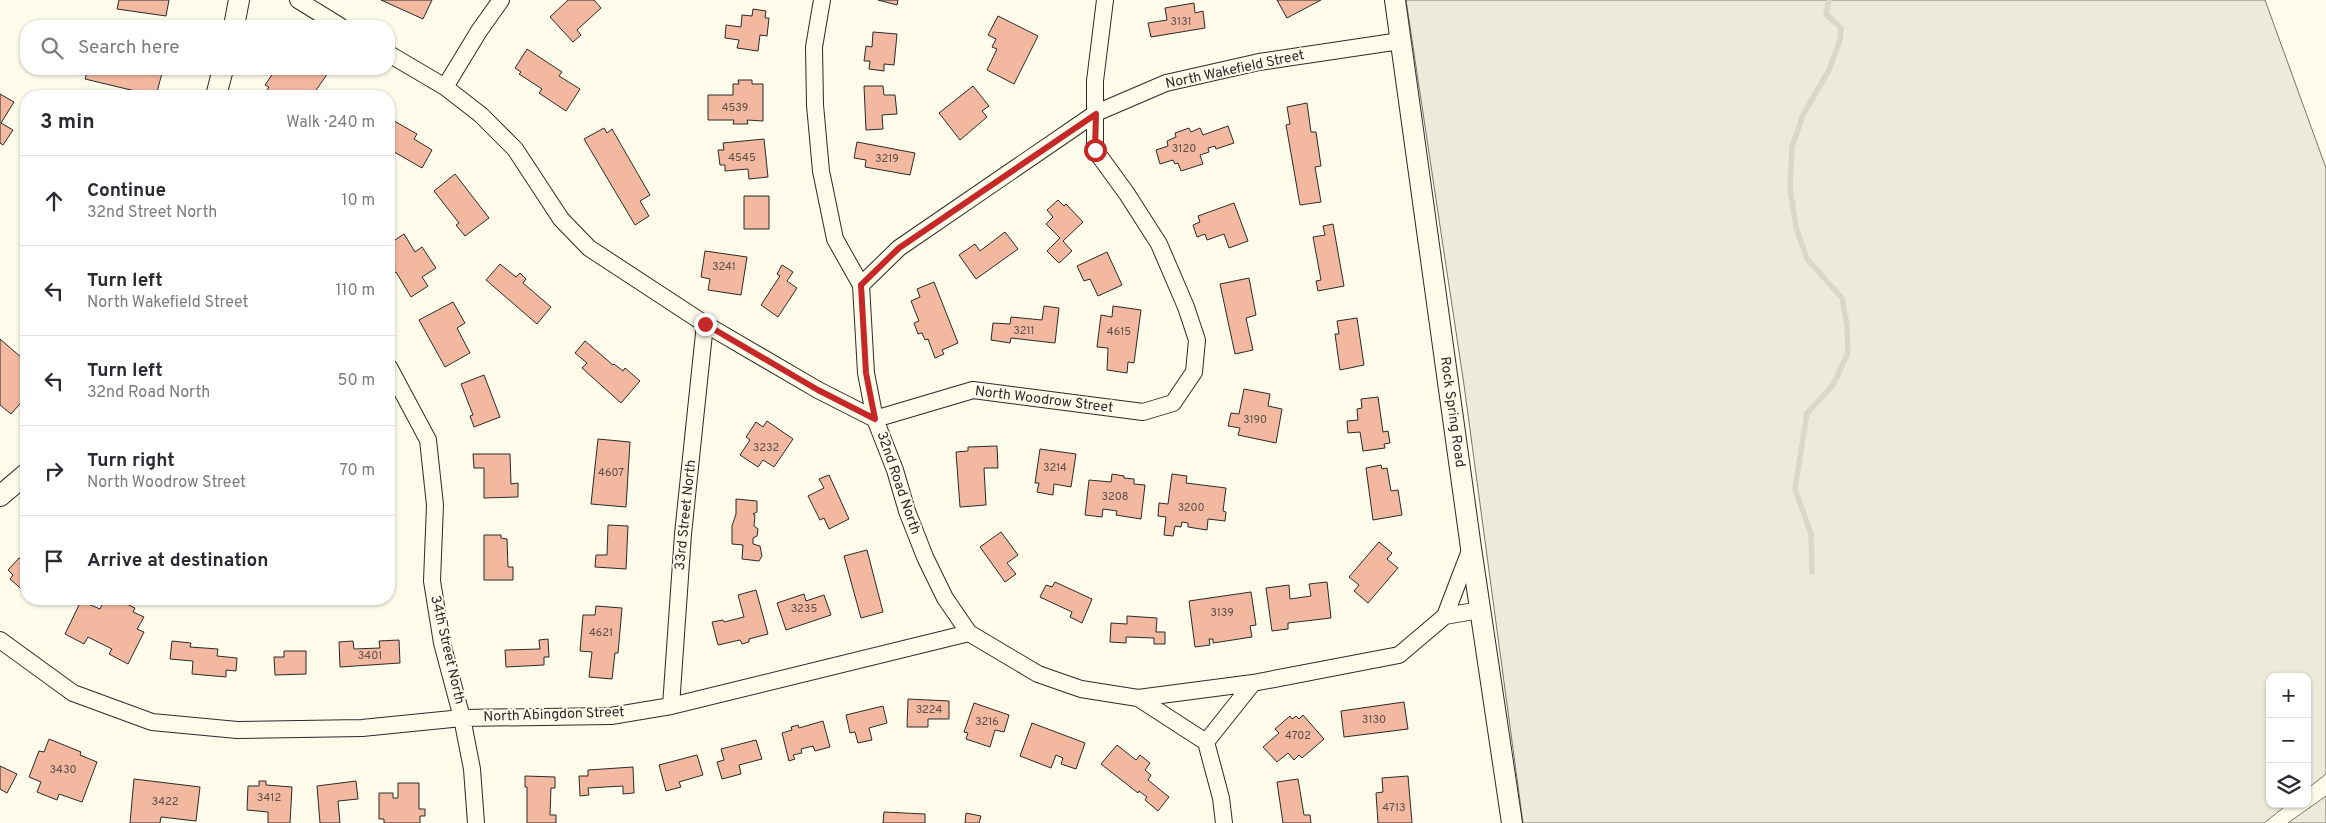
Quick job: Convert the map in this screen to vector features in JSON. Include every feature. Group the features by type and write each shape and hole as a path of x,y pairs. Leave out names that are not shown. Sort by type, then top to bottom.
{"street":[{"path":"235,20 239,0"},
{"path":"298,0 330,20"},
{"path":"445,87 501,0"},
{"name":"32nd Road North","path":"822,0 814,47 821,171 835,239 861,285 866,373 875,419 896,470 906,511 924,557 945,598 969,633"},
{"path":"1096,114 1095,81 1105,0"},
{"name":"Rock Spring Road","path":"1395,0 1471,548 1512,823"},
{"name":"North Wakefield Street","path":"861,285 899,248 1096,114 1166,82 1259,62 1400,41"},
{"path":"395,58 445,87 481,115 515,149 561,220 589,248 705,324 818,390 875,419"},
{"path":"218,90 222,75"},
{"name":"North Woodrow Street","path":"875,419 973,390 1143,412 1172,403 1194,372 1197,340 1186,307 1159,244 1128,194 1095,150 1096,114"},
{"name":"33rd Street North","path":"671,706 683,534 705,324"},
{"name":"34th Street North","path":"395,378 428,440 435,505 432,581 442,643 462,718 472,769 476,823"},
{"path":"0,496 20,479"},
{"path":"969,633 1038,674 1081,689 1138,698 1253,683 1400,655 1445,616 1471,548"},
{"path":"1445,616 1480,610"},
{"name":"North Abingdon Street","path":"0,640 73,693 152,722 247,730 362,728 462,718 611,716 671,706 969,633"},
{"path":"1206,742 1253,683"},
{"path":"1138,698 1206,742 1221,798 1224,823"}],"shaded area":[{"path":"1406,0 2265,0 2326,168 2326,774 2311,786 2311,673 2266,673 2266,808 2283,808 2264,823 1523,823 1464,385"},
{"path":"2326,796 2326,823 2288,823 2311,808"}],"building":[{"path":"119,0 169,0 166,16 117,9"},
{"path":"381,0 432,0 423,19"},
{"path":"568,0 594,0 601,8 577,30 581,35 573,42 550,17"},
{"path":"878,0 898,0 897,5"},
{"path":"1277,0 1321,0 1287,18"},
{"path":"1194,3 1195,13 1203,11 1205,28 1151,37 1148,23 1167,20 1165,8"},
{"path":"753,9 766,11 765,18 769,18 767,36 760,35 758,51 737,48 739,40 725,38 726,25 741,27 742,15 752,16"},
{"path":"998,16 1038,36 1014,84 987,70 997,49 992,47 996,39 988,35"},
{"path":"873,32 897,34 894,65 884,64 884,71 869,69 870,61 864,61 866,46 872,47"},
{"path":"527,49 562,72 559,76 580,89 566,111 539,93 542,89 519,74 521,72 515,68"},
{"path":"86,75 161,75 158,90 131,90 85,79"},
{"path":"272,75 327,75 316,90 267,90 269,87 265,85"},
{"path":"738,80 752,80 752,84 763,84 763,121 747,120 748,124 733,124 734,120 708,120 708,95 733,95 733,84 739,84"},
{"path":"864,86 883,86 884,95 895,95 897,114 882,115 883,129 866,130"},
{"path":"973,86 989,106 982,111 987,117 960,140 939,113"},
{"path":"0,94 14,102 1,123 13,130 3,145 0,143"},
{"path":"1307,103 1311,132 1316,132 1321,166 1315,167 1321,202 1300,205 1286,125 1290,124 1287,107"},
{"path":"395,121 417,134 414,139 432,150 422,168 395,152"},
{"path":"1228,126 1234,143 1216,149 1215,146 1208,148 1209,152 1200,155 1203,164 1181,171 1178,163 1175,164 1173,160 1160,164 1156,150 1168,146 1167,141 1176,137 1175,133 1189,128 1191,132 1200,128 1203,135"},
{"path":"604,128 607,133 612,129 650,195 640,201 649,216 635,225 584,139"},
{"path":"764,139 768,177 749,179 748,169 725,171 725,165 720,165 718,150 724,150 723,143"},
{"path":"857,142 915,153 910,175 865,167 866,160 854,158"},
{"path":"455,174 489,218 465,236 456,225 459,223 434,191"},
{"path":"744,196 769,196 769,229 744,229"},
{"path":"1058,200 1064,206 1066,204 1083,222 1063,241 1072,251 1059,263 1047,251 1060,238 1046,224 1053,217 1047,210"},
{"path":"1234,203 1248,241 1229,248 1224,234 1207,240 1205,234 1197,237 1193,225 1200,222 1198,216"},
{"path":"1333,224 1344,286 1318,291 1316,281 1321,280 1313,237 1325,235 1323,226"},
{"path":"1005,232 1018,249 976,279 959,255 975,244 980,251"},
{"path":"404,234 415,252 422,247 436,268 422,277 428,286 411,297 395,273 395,240"},
{"path":"705,251 747,257 741,295 708,290 710,279 701,277"},
{"path":"1107,252 1122,285 1098,296 1090,279 1084,281 1077,266"},
{"path":"500,264 516,277 520,273 526,279 523,283 551,307 537,324 486,280"},
{"path":"782,265 793,272 787,281 797,288 778,317 761,305 780,276 777,274"},
{"path":"1249,278 1256,315 1246,318 1253,350 1235,354 1220,284"},
{"path":"934,282 958,343 942,350 944,354 935,358 928,339 925,340 922,333 918,334 914,323 919,321 911,301 920,297 917,289"},
{"path":"453,302 465,323 457,328 470,353 445,367 419,320"},
{"path":"1044,306 1059,308 1055,343 1011,338 1010,343 991,340 993,323 1010,324 1011,317 1042,320"},
{"path":"1113,306 1141,310 1134,363 1128,362 1127,373 1107,370 1108,348 1097,347 1101,315 1112,317"},
{"path":"1357,318 1364,365 1340,370 1335,334 1339,334 1337,321"},
{"path":"0,339 20,356 20,404 11,414 0,405"},
{"path":"585,341 613,365 623,371 625,368 640,381 621,403 582,368 587,363 575,353"},
{"path":"484,375 500,417 474,427 470,416 473,415 461,384"},
{"path":"1244,389 1270,394 1268,406 1282,409 1276,443 1238,435 1240,428 1228,426 1231,413 1239,414"},
{"path":"1378,397 1383,432 1388,431 1390,443 1384,444 1385,448 1363,451 1360,432 1348,433 1347,421 1358,420 1357,409 1362,408 1361,399"},
{"path":"767,421 793,439 774,467 763,460 758,467 740,455 750,440 746,437 756,422 763,427"},
{"path":"598,439 630,442 626,507 591,504"},
{"path":"997,446 998,468 984,468 986,505 960,507 956,452 968,451 968,447"},
{"path":"1040,449 1076,454 1071,487 1054,484 1053,495 1037,492 1039,483 1035,483"},
{"path":"473,454 510,454 511,484 518,483 518,497 484,498 484,468 474,468"},
{"path":"1381,465 1382,469 1387,468 1391,491 1398,490 1402,515 1373,520 1366,468"},
{"path":"1112,474 1134,479 1134,484 1145,485 1141,519 1116,515 1117,511 1103,509 1102,517 1085,515 1089,480 1111,482"},
{"path":"1172,474 1187,476 1186,483 1226,488 1223,511 1226,512 1225,521 1208,519 1207,530 1188,527 1188,523 1182,522 1181,527 1175,526 1173,536 1164,535 1166,517 1158,516 1159,503 1168,504"},
{"path":"829,475 849,519 829,529 824,518 820,520 808,496 824,488 819,479"},
{"path":"736,499 757,501 757,512 753,514 755,515 754,526 758,529 757,536 753,538 753,544 760,546 762,556 759,561 742,559 743,545 732,544 732,526 736,514"},
{"path":"608,525 628,526 626,569 595,567 596,555 607,555"},
{"path":"1001,532 1018,555 1007,563 1016,574 1005,582 980,547"},
{"path":"484,535 501,535 501,538 507,539 508,567 513,567 513,580 484,580"},
{"path":"1379,542 1392,553 1387,559 1398,568 1368,603 1354,591 1359,585 1349,577"},
{"path":"867,550 883,612 861,618 844,556"},
{"path":"20,559 20,588 10,579 13,575 8,570"},
{"path":"1055,582 1092,599 1082,623 1070,617 1072,612 1040,597 1046,585 1052,587"},
{"path":"1327,582 1331,618 1288,623 1288,629 1272,631 1266,588 1289,585 1290,599 1311,596 1309,584"},
{"path":"756,590 768,634 749,639 749,642 742,644 740,640 718,645 712,622 723,620 724,622 744,617 738,595"},
{"path":"1251,592 1256,625 1250,626 1252,637 1213,643 1213,639 1209,639 1210,645 1195,647 1189,601"},
{"path":"804,594 806,601 824,595 831,615 786,630 777,603"},
{"path":"79,605 90,605 100,609 102,605 129,605 135,608 133,612 144,617 137,629 144,632 128,664 109,654 112,649 88,637 84,644 65,634"},
{"path":"596,606 622,608 618,653 615,653 612,679 589,677 592,652 580,651 583,615 595,615"},
{"path":"1127,616 1157,618 1156,632 1165,632 1165,644 1154,644 1154,638 1126,637 1126,643 1110,642 1111,623 1127,624"},
{"path":"548,639 549,657 544,657 544,665 506,667 505,650 540,649 539,640"},
{"path":"399,640 400,663 340,667 339,642 353,641 354,649 380,648 379,641"},
{"path":"172,641 191,643 190,647 218,649 217,656 237,658 236,671 226,670 226,677 192,674 193,661 170,659"},
{"path":"284,651 306,651 306,674 275,675 274,657 284,657"},
{"path":"908,699 949,701 949,719 928,719 928,727 907,727"},
{"path":"1404,702 1408,729 1344,737 1341,711"},
{"path":"974,703 1009,715 1004,732 995,730 990,747 966,739 968,733 964,732"},
{"path":"883,706 887,723 869,728 872,740 858,743 855,732 850,733 846,715"},
{"path":"1303,715 1324,739 1302,758 1299,755 1294,760 1288,753 1277,762 1263,747 1279,733 1275,729 1290,716 1292,719 1296,716 1299,719"},
{"path":"823,721 830,747 815,751 813,746 801,749 802,753 793,755 795,759 789,761 782,733 792,730 791,727 798,725 799,728"},
{"path":"1032,723 1085,743 1076,769 1061,764 1063,758 1056,755 1051,768 1020,756"},
{"path":"49,739 81,752 80,755 97,762 82,802 59,794 57,800 37,792 41,782 29,777 39,751 44,752"},
{"path":"756,740 762,759 739,765 741,774 722,779 717,762 724,760 721,749"},
{"path":"1117,745 1136,760 1140,755 1150,763 1145,770 1151,775 1148,780 1169,797 1158,811 1145,800 1147,797 1139,791 1138,793 1101,764"},
{"path":"697,755 703,775 679,782 681,787 666,791 659,765"},
{"path":"0,766 17,774 7,793 0,789"},
{"path":"633,767 634,793 623,794 623,786 588,788 589,795 580,796 579,776 588,776 588,770"},
{"path":"525,776 555,777 555,788 551,788 550,815 556,815 556,823 527,823 527,787 525,787"},
{"path":"1408,776 1412,823 1378,823 1376,793 1383,792 1382,778"},
{"path":"134,779 200,787 196,821 161,817 160,823 130,823"},
{"path":"1298,779 1304,815 1310,815 1311,823 1283,823 1277,782"},
{"path":"259,781 266,781 266,785 292,787 290,823 268,823 268,812 247,810 248,786 259,786"},
{"path":"356,781 358,799 338,801 340,823 320,823 317,786"},
{"path":"398,783 419,783 419,809 425,809 425,816 420,816 420,823 384,823 384,819 379,819 379,793 393,793 393,798 398,798"},
{"path":"884,812 925,814 925,823 883,823"},
{"path":"966,813 981,816 979,823 965,823"}],"waterway":[{"path":"1812,572 1811,534 1795,489 1807,413 1833,385 1848,353 1847,325 1842,298 1807,259 1796,227 1790,189 1792,147 1803,115 1829,70 1840,40 1841,28 1826,14 1829,0"}],"route":[{"path":"705,324 818,390 875,419 866,373 862,332 861,285 899,248 1096,114 1095,150"}]}
